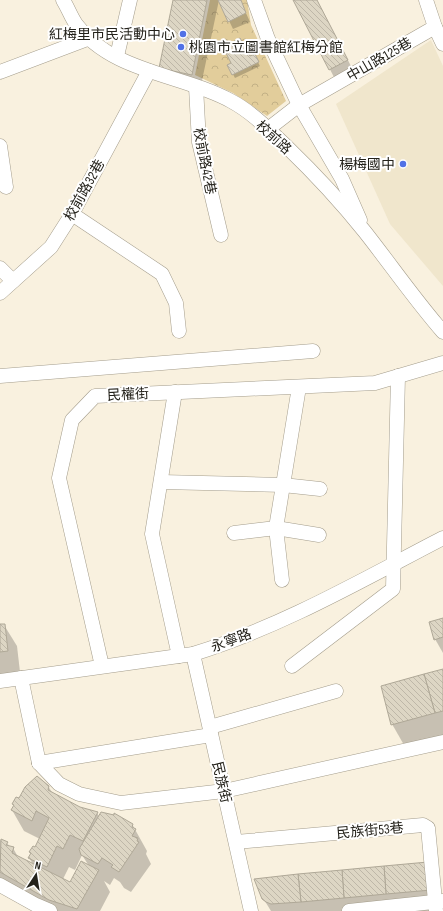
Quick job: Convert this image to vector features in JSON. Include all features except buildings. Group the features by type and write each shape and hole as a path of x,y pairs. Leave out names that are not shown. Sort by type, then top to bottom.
{"street":[{"name":"校前路","path":"64,0 76,24 107,52 149,71 232,101 268,129 313,172 365,232 420,306 443,332"},
{"path":"117,56 130,0"},
{"path":"254,0 268,39 299,105 342,179 365,232"},
{"path":"426,0 435,27 443,44"},
{"name":"中山路125巷","path":"268,129 299,105 435,27"},
{"path":"0,72 90,38"},
{"name":"校前路32巷","path":"0,293 51,247 72,214 149,71"},
{"name":"校前路42巷","path":"196,87 199,142 221,234"},
{"path":"0,146 6,188"},
{"path":"72,214 162,274 176,303 179,330"},
{"path":"0,268 13,281"},
{"path":"0,376 312,351"},
{"name":"民權街","path":"102,666 59,478 72,420 96,396 375,383 443,363"},
{"path":"292,666 393,590 395,563 398,376"},
{"path":"282,580 276,528 299,387"},
{"path":"175,392 152,534 179,656"},
{"path":"161,482 283,485 320,489"},
{"path":"234,533 276,528 319,535"},
{"name":"永寧路","path":"0,681 193,654 218,646 270,626 443,538"},
{"name":"民族街","path":"193,654 251,911"},
{"path":"21,678 39,763 59,784 79,794 121,803 224,791 443,742"},
{"path":"39,763 211,731 336,691"},
{"name":"民族街53巷","path":"236,842 424,825 428,828 438,905"},
{"path":"0,885 34,908 50,911"},
{"path":"350,911 438,905"}],"shaded area":[{"name":"楊梅國中","path":"431,40 443,66 443,286 390,224 336,104"}],"green space":[{"path":"210,0 247,0 251,25 286,101 267,116 233,93 195,75"}],"place":[{"name":"紅梅里市民活動中心","path":"183,34"},
{"name":"桃園市立圖書館紅梅分館","path":"181,47"},
{"name":"楊梅國中","path":"403,164"}]}
